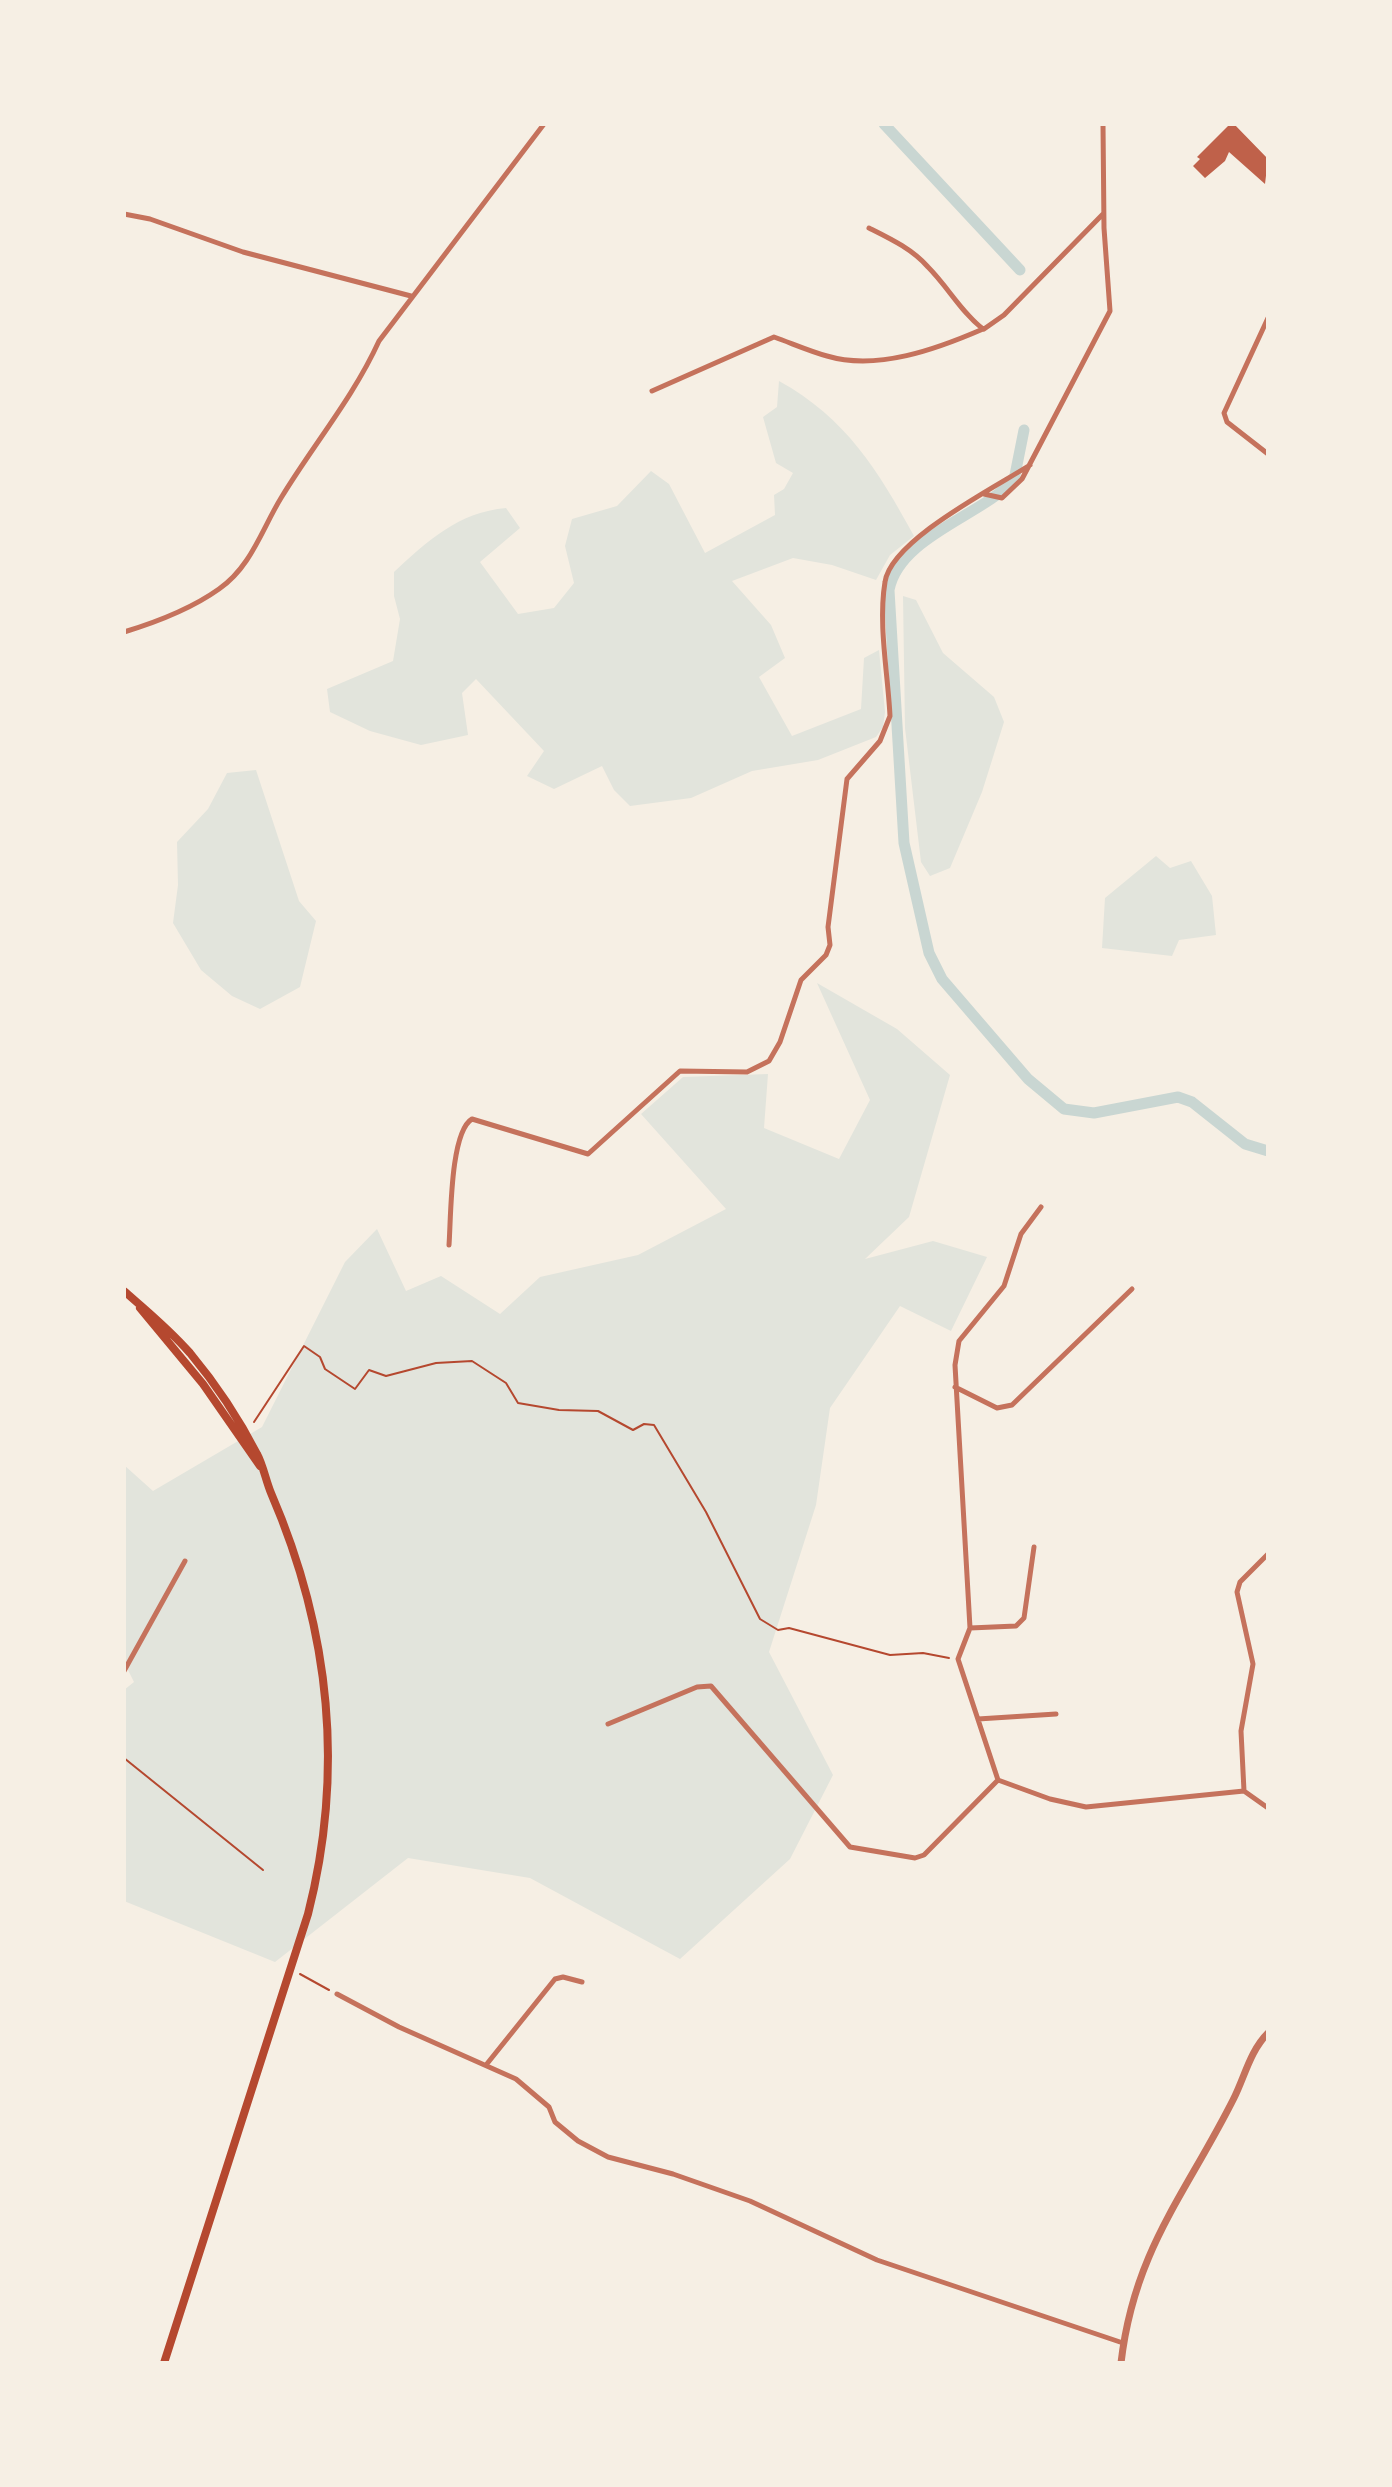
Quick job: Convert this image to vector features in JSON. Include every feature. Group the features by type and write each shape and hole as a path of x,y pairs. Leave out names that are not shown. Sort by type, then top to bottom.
{"main road":[{"path":"124,1291 154,1314 210,1379 259,1458 307,1586 325,1688 328,1791 320,1863 308,1914 164,2363"}],"street":[{"path":"124,632 179,611 220,589 232,578 261,539 282,496 355,389 379,341 544,124"},
{"path":"986,495 998,498 1016,486 1110,311 1103,124"},
{"path":"124,214 150,219 319,274 411,296"},
{"path":"652,391 774,337 830,357 889,359 953,342 983,329 1004,315 1104,214"},
{"path":"869,228 903,245 928,266 969,318 983,329"},
{"path":"1268,318 1224,413 1227,422 1268,454"},
{"path":"449,1245 458,1141 464,1123 472,1119 588,1154 680,1071 747,1072 769,1061 780,1042 801,980 826,955 830,945 828,927 847,779 887,730 890,716 884,609 885,581 890,565 918,539 1030,465"},
{"path":"998,1780 958,1659 970,1628 955,1387 959,1341 1004,1286 1021,1234 1041,1207"},
{"path":"955,1387 997,1408 1012,1405 1132,1289"},
{"path":"970,1628 1016,1626 1024,1618 1034,1547"},
{"path":"1244,1791 1241,1731 1253,1664 1237,1592 1240,1582 1268,1554"},
{"path":"124,1671 185,1561"},
{"path":"608,1724 697,1687 711,1686 820,1817 850,1847 868,1852 919,1858 998,1780"},
{"path":"978,1719 1056,1714"},
{"path":"998,1780 1050,1799 1086,1807 1244,1791 1268,1808"},
{"path":"486,2065 555,1979 563,1977 582,1982"},
{"path":"337,1994 399,2027 516,2079 549,2107 555,2122 608,2157 673,2174 750,2201 877,2260 1123,2343"},
{"path":"1121,2363 1123,2343 1147,2257 1234,2098 1256,2048 1268,2033"}],"path":[{"path":"254,1422 304,1346 320,1357 325,1369 355,1389 369,1370 386,1376 436,1363 472,1361 506,1383 518,1403 559,1410 598,1411 633,1430 644,1424 654,1425 706,1512 760,1619 773,1628 789,1628 890,1655 923,1653 958,1659"},
{"path":"124,1758 263,1870"},
{"path":"300,1974 337,1994"}],"shaded area":[{"path":"779,381 803,396 842,429 873,468 914,536 890,555 876,580 832,565 793,558 732,581 771,625 785,658 759,677 792,736 861,709 864,658 879,650 885,712 883,727 876,737 818,760 752,771 691,798 630,806 614,790 602,766 554,789 527,776 544,751 476,679 462,693 468,735 421,745 370,731 330,712 327,689 393,661 400,619 394,596 394,572 432,539 473,515 506,508 520,528 480,562 518,614 554,608 574,583 565,546 572,519 617,506 651,471 669,484 705,553 775,515 774,495 784,489 793,473 776,463 763,417 777,407"},
{"path":"903,596 916,600 943,653 994,697 1004,722 982,792 950,868 930,876 921,862 905,728"},
{"path":"256,770 299,901 316,921 300,987 260,1009 232,996 201,970 173,923 178,885 177,842 208,809 227,773"},
{"path":"1156,856 1170,868 1191,861 1212,896 1216,935 1179,940 1172,956 1102,948 1105,898"},
{"path":"817,983 897,1029 950,1075 909,1217 865,1259 933,1241 987,1257 951,1331 900,1306 830,1408 816,1505 769,1652 833,1775 790,1859 680,1959 530,1878 408,1858 275,1962 124,1901 124,1690 134,1682 124,1662 124,1465 153,1491 262,1427 345,1262 377,1229 406,1291 441,1276 500,1314 540,1277 638,1255 726,1209 641,1114 683,1077 768,1074 764,1128 839,1159 870,1100"}],"building":[{"path":"1234,124 1268,159 1265,184 1229,152 1225,161 1205,178 1193,166 1200,159 1197,157 1228,126"}],"waterway":[{"path":"884,124 1020,270"},
{"path":"1024,430 1014,480 1000,493 924,541 896,572 889,590 904,843 929,953 942,979 1028,1079 1064,1109 1094,1113 1178,1097 1192,1102 1245,1144 1268,1151"}]}
